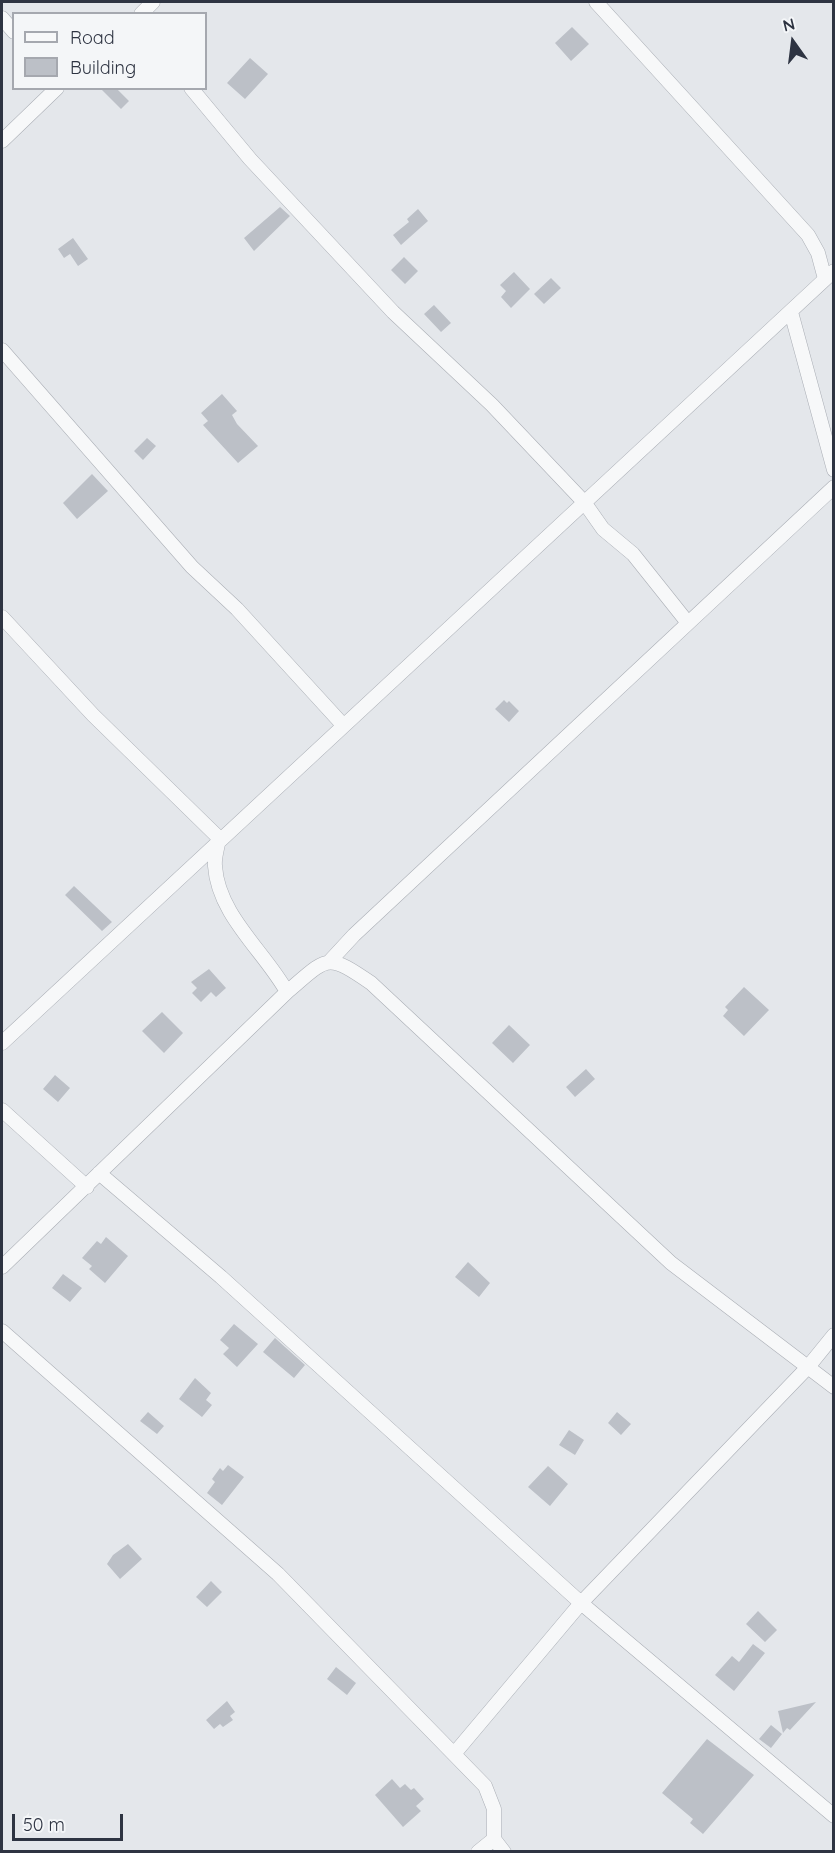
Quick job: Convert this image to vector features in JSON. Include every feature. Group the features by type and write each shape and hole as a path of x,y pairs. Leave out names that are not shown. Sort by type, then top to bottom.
{"street":[{"path":"2,1043 219,838 829,275 808,235 596,2"},
{"path":"2,18 12,30"},
{"path":"2,141 55,90"},
{"path":"194,90 250,159 393,312 492,405 584,502 603,529 633,554 688,622"},
{"path":"791,312 834,470"},
{"path":"2,351 192,567 237,609 343,725"},
{"path":"2,1268 287,992 313,970 330,961 354,935 834,487"},
{"path":"2,617 93,715 219,838"},
{"path":"219,838 215,865 226,901 245,934 278,975 287,992"},
{"path":"330,961 347,965 371,983 671,1263 834,1387"},
{"path":"2,1110 87,1187"},
{"path":"99,1173 221,1277 581,1603 834,1816"},
{"path":"2,1331 278,1574 485,1786 494,1809 494,1839 504,1851"},
{"path":"454,1755 581,1603 808,1367 834,1335"},
{"path":"478,1851 494,1839"}],"building":[{"path":"572,27 589,44 571,61 555,43"},
{"path":"250,58 268,74 245,99 227,83"},
{"path":"102,90 118,90 129,101 121,109"},
{"path":"280,207 290,216 254,251 244,238"},
{"path":"418,209 428,221 401,245 393,235 409,222 407,219"},
{"path":"73,238 88,259 78,266 70,254 64,258 58,249"},
{"path":"404,257 418,271 405,284 391,270"},
{"path":"514,272 530,289 511,308 501,297 506,291 500,285"},
{"path":"551,278 561,288 544,304 534,294"},
{"path":"434,305 451,323 441,332 424,314"},
{"path":"222,394 237,411 232,415 237,424 258,446 238,463 203,425 208,421 201,413"},
{"path":"147,438 156,446 143,460 134,451"},
{"path":"92,474 108,491 77,519 63,503"},
{"path":"504,700 507,703 509,701 519,711 509,722 495,709"},
{"path":"74,886 112,922 102,931 65,895"},
{"path":"209,969 226,988 216,997 211,992 201,1002 192,993 197,988 191,982"},
{"path":"744,987 769,1010 744,1036 723,1016 728,1010 725,1007"},
{"path":"162,1012 183,1033 164,1053 142,1031"},
{"path":"509,1025 530,1045 513,1063 492,1043"},
{"path":"586,1069 595,1079 575,1097 566,1087"},
{"path":"55,1075 70,1088 58,1102 43,1089"},
{"path":"106,1237 128,1256 105,1283 89,1269 92,1266 82,1258 97,1241 101,1244"},
{"path":"468,1262 490,1283 479,1297 455,1277"},
{"path":"63,1274 82,1288 70,1302 52,1288"},
{"path":"234,1324 258,1344 237,1367 223,1354 229,1348 220,1340"},
{"path":"275,1338 305,1365 294,1378 263,1352"},
{"path":"195,1378 211,1393 206,1400 212,1405 202,1417 179,1399"},
{"path":"148,1412 164,1426 157,1434 140,1421"},
{"path":"617,1412 631,1424 621,1435 608,1423"},
{"path":"569,1430 584,1440 575,1455 559,1445"},
{"path":"228,1465 244,1477 222,1505 207,1493 215,1482 212,1479 220,1468 223,1471"},
{"path":"548,1466 568,1484 550,1506 528,1487"},
{"path":"128,1544 142,1559 120,1579 107,1564 113,1555"},
{"path":"211,1581 222,1592 207,1607 196,1597"},
{"path":"758,1611 777,1630 765,1642 746,1624"},
{"path":"753,1644 765,1653 734,1691 715,1675 732,1656 739,1662"},
{"path":"336,1667 356,1683 347,1695 327,1679"},
{"path":"227,1701 235,1712 230,1716 233,1720 223,1727 220,1724 214,1729 206,1720"},
{"path":"816,1702 790,1730 787,1728 783,1733 778,1711"},
{"path":"771,1725 782,1734 771,1748 759,1739"},
{"path":"707,1739 754,1775 703,1834 690,1823 693,1819 662,1793"},
{"path":"392,1779 400,1788 405,1784 411,1790 414,1788 424,1799 416,1806 421,1811 403,1827 375,1795"}]}
